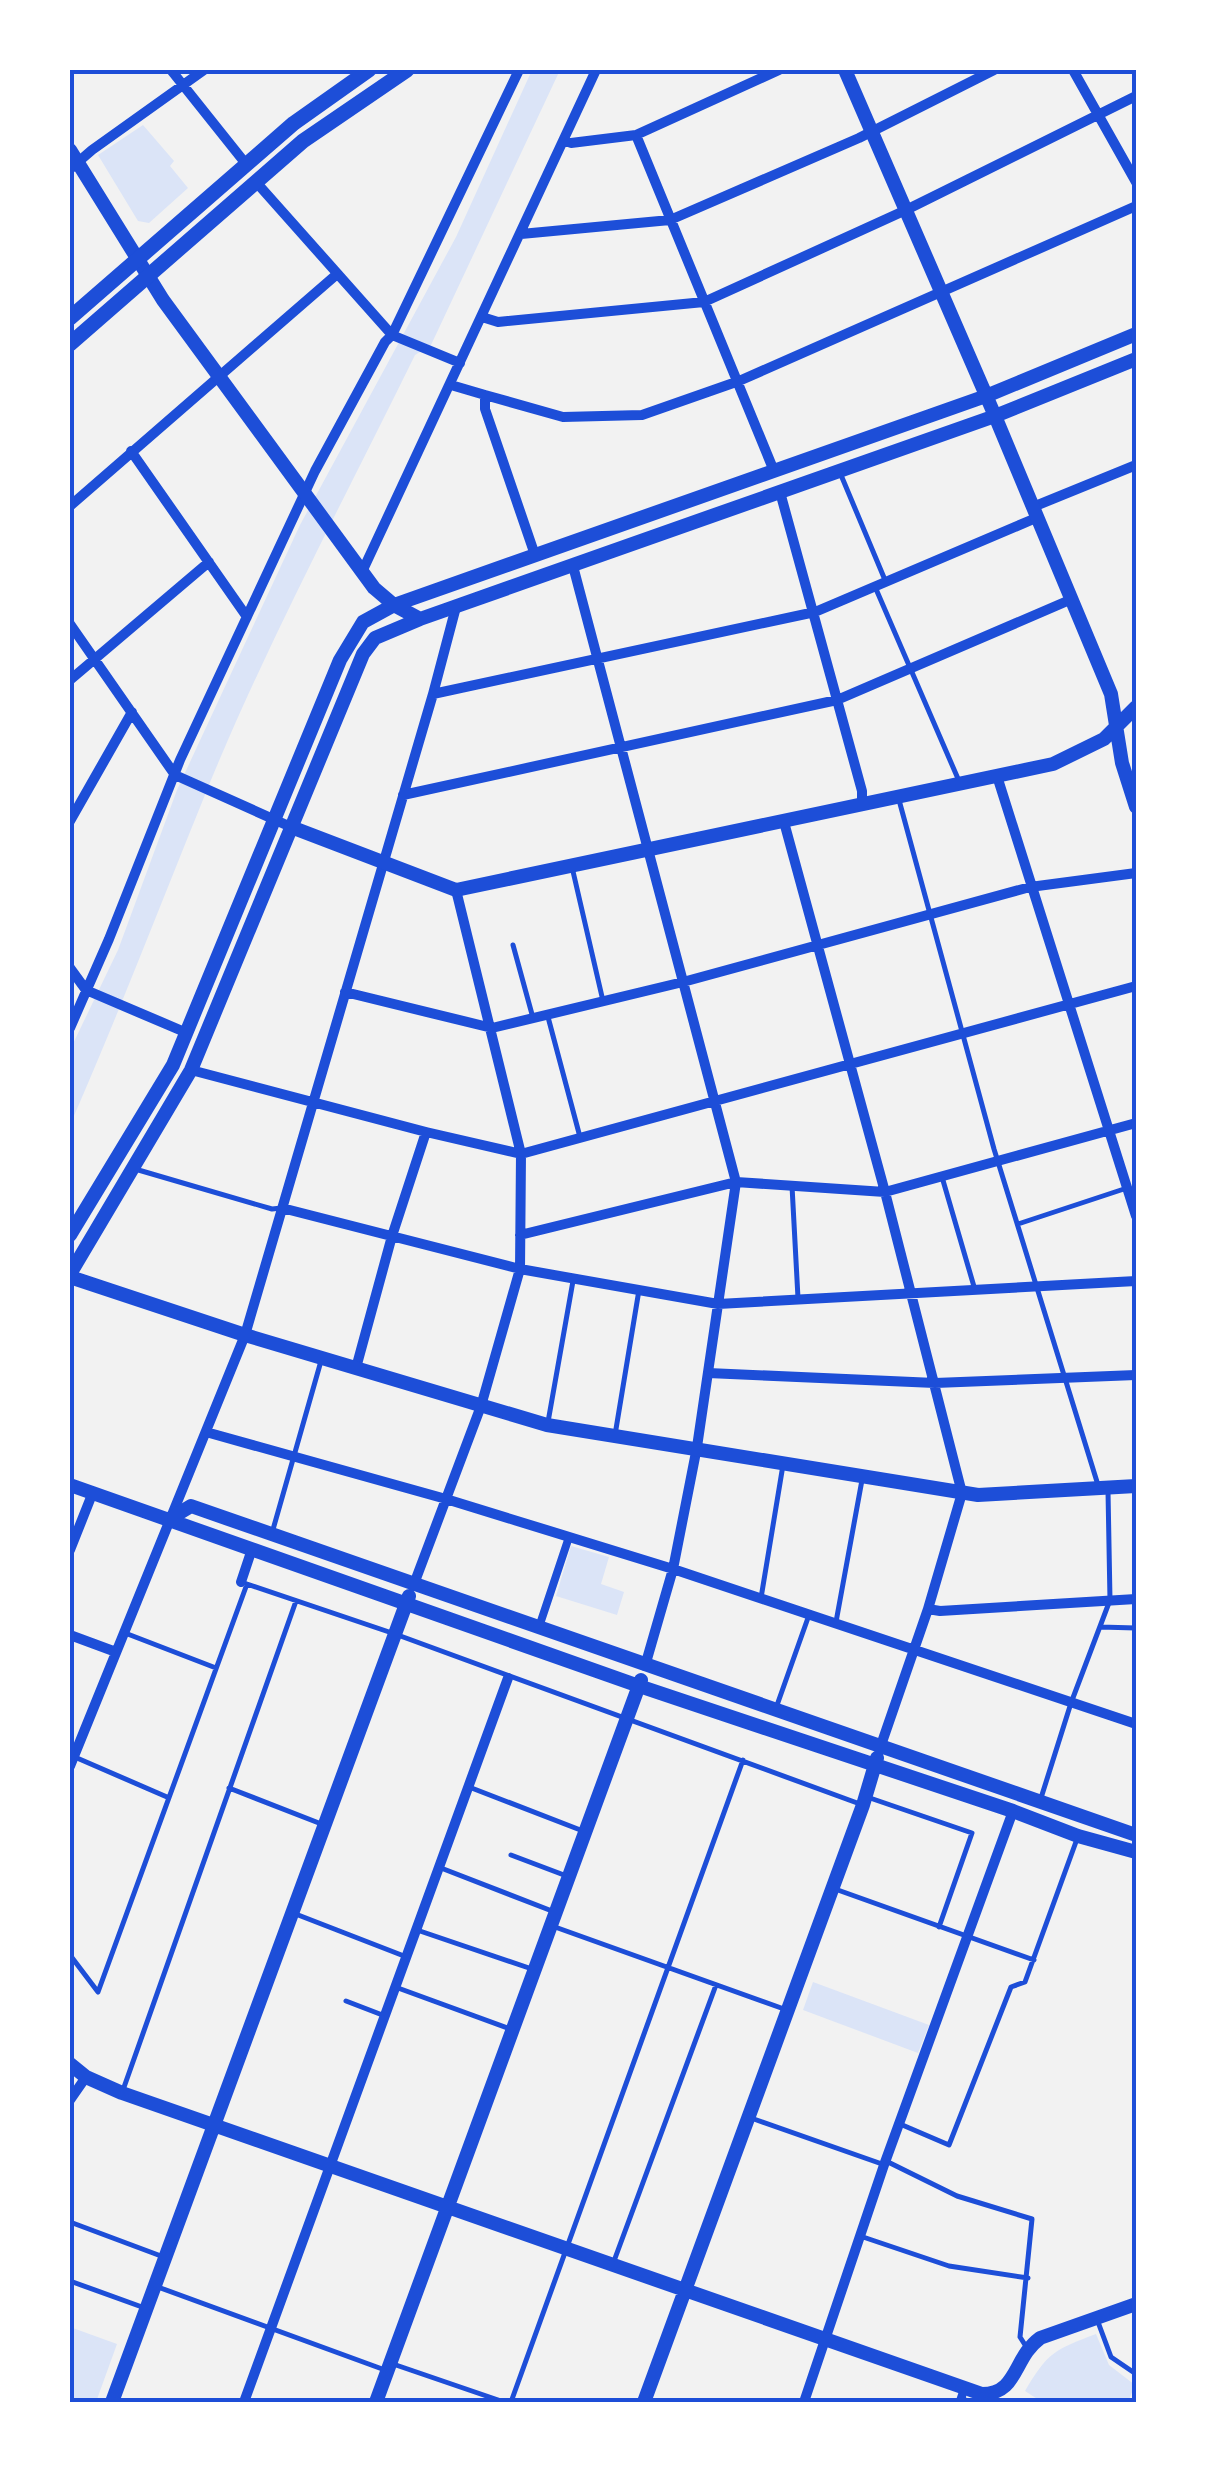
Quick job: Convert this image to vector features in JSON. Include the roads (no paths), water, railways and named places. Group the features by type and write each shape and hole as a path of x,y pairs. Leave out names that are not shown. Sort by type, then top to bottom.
{"main road":[{"path":"70,318 313,108 369,70"},
{"path":"70,344 322,126 407,70"}],"street":[{"path":"171,70 246,164"},
{"path":"204,70 72,160 148,276 374,588 420,619"},
{"path":"70,1028 175,775 247,616 341,422 392,335 519,70"},
{"path":"362,572 596,70"},
{"path":"564,140 572,143 636,135 779,70"},
{"path":"845,70 996,416 1111,694 1122,763 1136,808"},
{"path":"521,234 670,220 872,132 994,70"},
{"path":"1074,70 1136,182"},
{"path":"482,317 498,322 704,302 906,210 1136,96"},
{"path":"636,135 774,471"},
{"path":"256,182 392,335 460,362"},
{"path":"451,385 563,417 642,414 739,380 1136,206"},
{"path":"70,506 336,275"},
{"path":"70,1234 172,1065 340,660 355,632 372,616 394,604 986,396 1136,334"},
{"path":"367,647 376,638 420,619 996,416 1136,359"},
{"path":"484,396 485,409 535,555"},
{"path":"132,452 247,616"},
{"path":"434,694 815,612 1136,465"},
{"path":"780,492 862,791 862,805"},
{"path":"70,680 209,562"},
{"path":"376,2402 639,1686 673,1569 697,1448 736,1182 573,566"},
{"path":"374,588 367,647 192,1070 70,1276 245,1335 547,1425 962,1493 1136,1486"},
{"path":"403,795 837,700 1072,599"},
{"path":"71,1759 245,1335 434,694 456,607"},
{"path":"70,624 175,775 291,827 456,890 1053,764 1104,739 1136,707"},
{"path":"70,821 132,712"},
{"path":"996,776 1136,1216"},
{"path":"644,2402 864,1801 962,1493 936,1383 784,822"},
{"path":"345,992 492,1028 682,982 1030,887 1136,873"},
{"path":"112,2402 212,2123 481,1406 520,1269 521,1154 456,890"},
{"path":"70,968 86,990 187,1033"},
{"path":"192,1070 521,1154 1136,986"},
{"path":"520,1235 736,1182 885,1192 1136,1122"},
{"path":"356,1368 392,1236 426,1132"},
{"path":"282,1208 520,1269 718,1304 1136,1281"},
{"path":"708,1373 936,1383 1136,1375"},
{"path":"206,1432 569,1536 1136,1724"},
{"path":"70,1484 639,1686 1078,1836 1136,1852"},
{"path":"70,1550 92,1492"},
{"path":"170,1518 190,1506 1136,1835"},
{"path":"244,1583 255,1550 268,1534"},
{"path":"539,1628 569,1536"},
{"path":"928,1608 940,1611 1136,1599"},
{"path":"70,1635 116,1652"},
{"path":"244,2402 508,1678"},
{"path":"804,2402 1014,1811"},
{"path":"70,2064 86,2077 122,2093 825,2340 962,2397 993,2394 1004,2388 1026,2348 1040,2338 1136,2304"},
{"path":"70,2100 86,2077"}],"lane":[{"path":"840,471 910,668 960,784"},
{"path":"898,798 998,1162 1064,1379 1103,1489 1110,1600 1071,1702 1040,1801"},
{"path":"572,865 603,1001"},
{"path":"513,946 533,1018"},
{"path":"547,1014 580,1138"},
{"path":"134,1168 272,1209 282,1208"},
{"path":"942,1177 975,1291"},
{"path":"792,1186 798,1300"},
{"path":"1018,1224 1127,1188"},
{"path":"547,1425 573,1278"},
{"path":"616,1436 639,1290"},
{"path":"268,1534 322,1358"},
{"path":"761,1599 784,1462"},
{"path":"836,1625 862,1476"},
{"path":"70,1954 98,1992 244,1583 742,1760 972,1833 940,1926"},
{"path":"122,2093 296,1601"},
{"path":"775,1711 809,1616"},
{"path":"1100,1626 1136,1628"},
{"path":"124,1632 216,1668"},
{"path":"71,1759 168,1797"},
{"path":"154,2286 389,2367 507,2402 742,1760"},
{"path":"470,1787 586,1832"},
{"path":"229,1788 324,1825"},
{"path":"900,2124 949,2146 1010,1987 1025,1982 1078,1836"},
{"path":"511,1855 569,1877"},
{"path":"440,1868 669,1967 787,2010"},
{"path":"832,1888 1034,1960"},
{"path":"291,1912 407,1957"},
{"path":"417,1930 535,1970"},
{"path":"613,2264 716,1985"},
{"path":"396,1988 512,2030"},
{"path":"346,2001 385,2016"},
{"path":"748,2118 886,2164 958,2196 1032,2219 1020,2337 1026,2348"},
{"path":"70,2222 164,2257"},
{"path":"860,2236 949,2266 1028,2278"},
{"path":"70,2281 146,2308"},
{"path":"1096,2317 1111,2357 1136,2374"}]}
